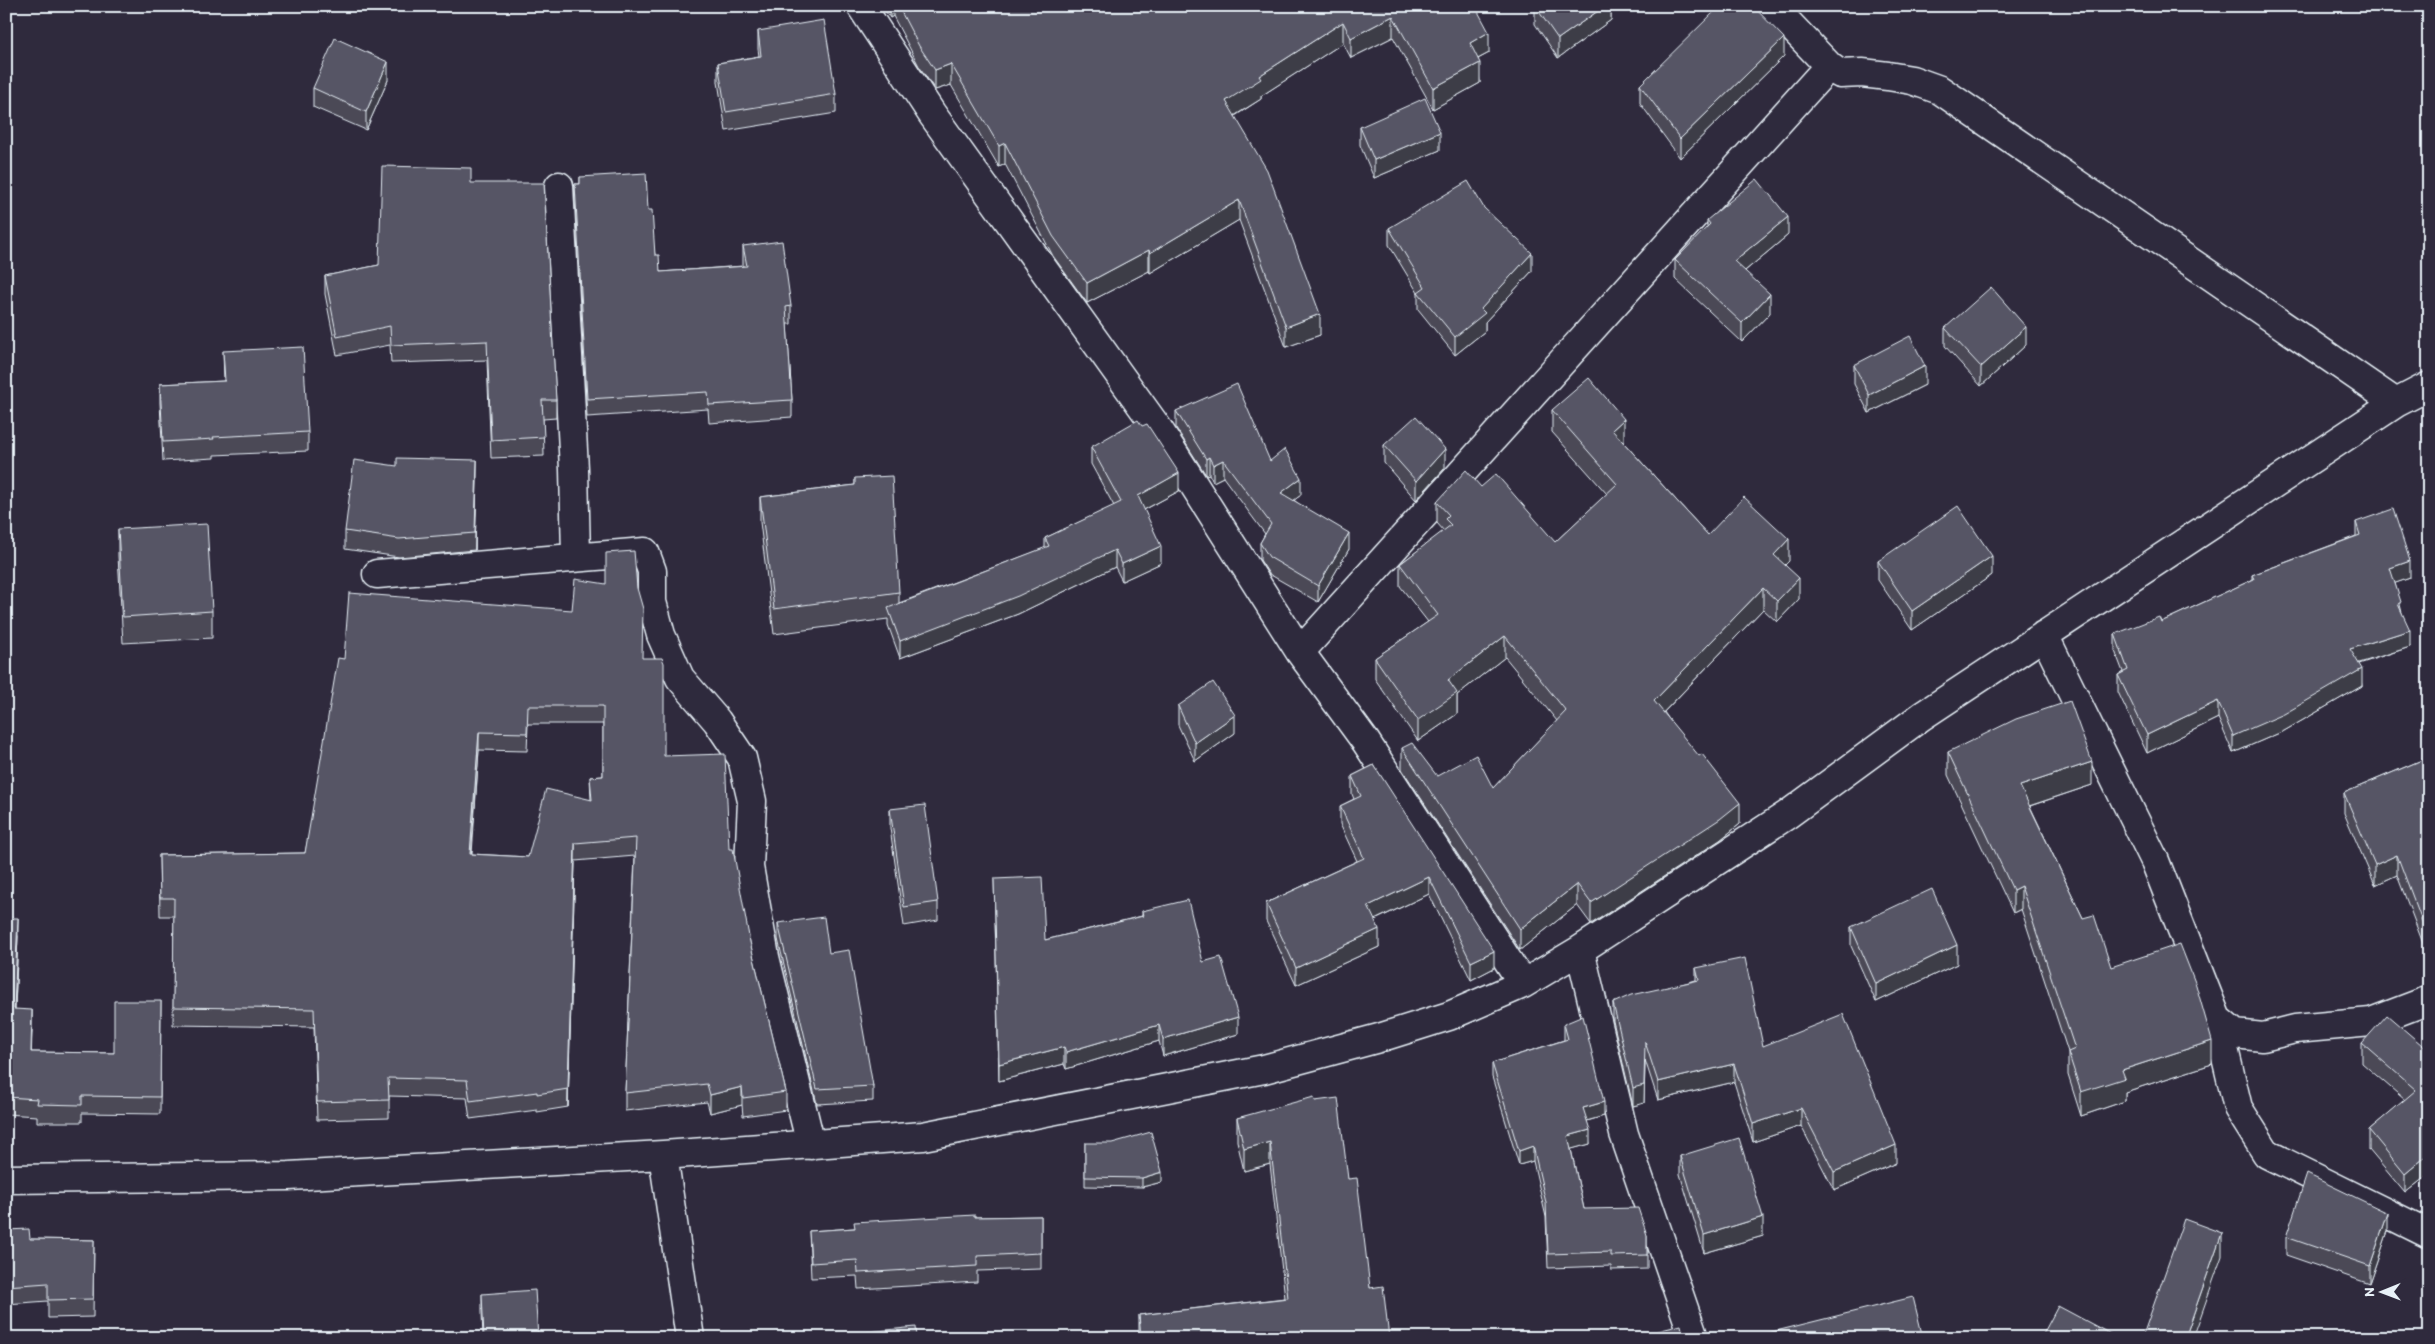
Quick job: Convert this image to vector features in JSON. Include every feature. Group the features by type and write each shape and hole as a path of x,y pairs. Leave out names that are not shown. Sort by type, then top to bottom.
{"street":[{"path":"861,6 932,114 1159,430 1300,652 1366,742 1523,984"},
{"path":"1772,6 1829,66 1840,74 1862,73 1888,76 1912,80 1940,90 2396,403"},
{"path":"1300,652 1829,66"},
{"path":"559,186 574,469 576,556"},
{"path":"6,1179 289,1176 663,1155 924,1136 1264,1069 1379,1038 1449,1016 1523,984 1580,950 1787,815 1922,716 2396,403 2429,386"},
{"path":"377,574 576,556 645,552 652,571 652,602 661,635 680,678 716,720 742,758 752,801 749,867 765,957 811,1145"},
{"path":"2044,636 2155,861 2217,1019 2238,1108 2266,1154 2429,1234"},
{"path":"1580,950 1624,1134 1694,1338"},
{"path":"2217,1019 2235,1034 2263,1036 2295,1029 2371,1022 2429,1000"},
{"path":"663,1155 690,1338"}],"building":[{"path":"898,6 1475,6 1489,32 1470,43 1480,63 1433,88 1393,16 1351,38 1343,22 1259,76 1261,79 1226,101 1267,170 1320,314 1286,327 1239,200 1150,253 1149,250 1087,283 1053,236 1005,143 999,146 951,64 935,70 919,46"},
{"path":"1535,6 1605,6 1558,39"},
{"path":"1720,6 1753,6 1784,38 1680,139 1640,85"},
{"path":"824,20 836,94 726,112 718,63 761,56 758,31"},
{"path":"335,38 388,62 366,112 313,88"},
{"path":"1425,98 1440,132 1374,160 1360,127"},
{"path":"382,166 471,168 471,183 544,183 556,400 542,400 544,437 491,440 487,341 391,345 390,326 337,337 325,276 379,265"},
{"path":"646,173 648,210 652,210 655,255 659,255 660,272 747,266 743,246 782,241 791,306 786,307 792,400 709,405 708,392 587,399 575,184 580,184 580,177"},
{"path":"1757,179 1788,217 1734,261 1770,294 1742,323 1675,260 1710,224 1707,220"},
{"path":"1468,181 1484,208 1532,253 1481,309 1485,313 1455,337 1418,292 1425,287 1389,228"},
{"path":"1991,287 2026,327 1981,367 1945,328"},
{"path":"1910,336 1925,366 1869,395 1854,365"},
{"path":"303,347 308,432 213,437 214,439 163,442 160,384 225,381 223,351"},
{"path":"1589,378 1624,419 1612,430 1708,535 1744,497 1789,539 1774,555 1799,578 1777,601 1763,588 1654,701 1699,756 1702,754 1740,803 1720,819 1591,903 1577,884 1520,929 1402,748 1412,743 1437,776 1476,755 1493,788 1566,711 1505,636 1448,680 1457,693 1418,720 1375,658 1438,615 1400,564 1451,525 1445,519 1449,515 1437,502 1466,470 1481,487 1496,474 1555,542 1617,484 1552,410"},
{"path":"1237,384 1270,461 1285,449 1301,478 1281,493 1349,533 1318,586 1269,557 1260,543 1271,524 1223,460 1213,465 1209,457 1206,459 1176,411"},
{"path":"1416,416 1445,449 1416,481 1384,445"},
{"path":"1138,420 1142,426 1147,424 1179,473 1138,496 1161,546 1122,564 1115,550 1018,596 900,641 888,608 1049,546 1045,538 1121,502 1091,447"},
{"path":"397,458 477,460 475,533 399,539 345,531 354,460 397,466"},
{"path":"892,476 899,592 774,609 760,497 855,485 855,478"},
{"path":"1958,506 1992,556 1912,611 1878,561"},
{"path":"2393,509 2410,561 2390,568 2401,602 2398,604 2410,630 2350,649 2362,669 2284,714 2233,736 2218,701 2147,735 2118,675 2128,670 2115,634 2159,617 2161,622 2254,579 2252,575 2360,535 2356,522"},
{"path":"207,524 212,611 123,617 118,529"},
{"path":"634,551 637,588 643,609 642,658 662,658 664,663 664,756 725,754 729,849 733,849 750,942 786,1092 743,1098 742,1087 710,1095 707,1084 625,1093 636,838 575,843 568,1089 470,1101 467,1080 388,1078 389,1100 317,1102 314,1009 173,1007 174,898 160,898 159,855 305,853 338,658 344,659 349,593 572,610 575,579 606,584 606,553","holes":["528,706 603,706 603,776 590,777 592,800 546,789 528,857 470,854 479,732 527,733"]},
{"path":"1213,682 1235,715 1195,743 1178,706"},
{"path":"2070,701 2092,762 2020,786 2083,918 2094,915 2111,967 2180,944 2196,985 2212,1041 2122,1070 2125,1078 2081,1092 2068,1052 2075,1049 2021,886 2013,890 1948,752 2016,719"},
{"path":"2429,757 2429,940 2397,855 2375,865 2344,793"},
{"path":"1374,765 1494,951 1471,962 1429,877 1368,906 1379,929 1296,968 1266,903 1364,858 1340,806 1361,796 1352,776"},
{"path":"925,805 938,902 904,907 890,809"},
{"path":"1042,877 1045,940 1143,916 1142,911 1188,900 1203,962 1221,957 1238,1017 1163,1039 1159,1025 1066,1052 1064,1047 999,1064 994,879"},
{"path":"1932,889 1957,945 1876,984 1851,927"},
{"path":"824,917 829,953 849,950 873,1086 817,1089 778,923"},
{"path":"6,918 18,918 14,1009 32,1010 31,1052 114,1053 114,1001 161,1001 160,1097 82,1096 82,1105 37,1104 38,1099 6,1097"},
{"path":"1745,958 1763,1046 1843,1014 1896,1145 1834,1172 1801,1108 1753,1124 1734,1064 1658,1082 1645,1042 1644,1085 1633,1088 1613,1003 1631,995 1699,980 1696,968"},
{"path":"2387,1015 2429,1051 2429,1154 2405,1174 2369,1130 2416,1090 2362,1043"},
{"path":"1583,1016 1604,1102 1583,1108 1590,1130 1568,1136 1584,1209 1638,1208 1647,1235 1647,1255 1611,1256 1611,1252 1548,1254 1546,1203 1533,1146 1519,1151 1492,1063 1568,1039 1564,1024"},
{"path":"1314,1097 1315,1101 1338,1098 1348,1179 1357,1178 1370,1288 1383,1286 1389,1338 1141,1338 1139,1315 1288,1298 1270,1142 1244,1149 1237,1118"},
{"path":"1151,1132 1162,1172 1142,1178 1085,1177 1085,1143 1112,1143"},
{"path":"1739,1138 1763,1217 1704,1235 1680,1156"},
{"path":"2307,1174 2388,1213 2370,1266 2286,1237"},
{"path":"975,1215 975,1217 1041,1216 1041,1253 977,1256 977,1266 858,1273 857,1260 811,1263 809,1231 855,1228 854,1222"},
{"path":"2184,1219 2222,1233 2185,1338 2142,1338"},
{"path":"29,1229 30,1239 94,1240 93,1299 48,1300 48,1283 6,1286 6,1230"},
{"path":"535,1290 538,1338 484,1338 482,1294"},
{"path":"1913,1297 1923,1338 1765,1338 1764,1334"},
{"path":"2058,1306 2118,1338 2041,1338"},
{"path":"1681,1325 1684,1338 1631,1338"},
{"path":"916,1327 917,1338 868,1338 867,1332"},
{"path":"162,1337 162,1338 126,1338"}]}
